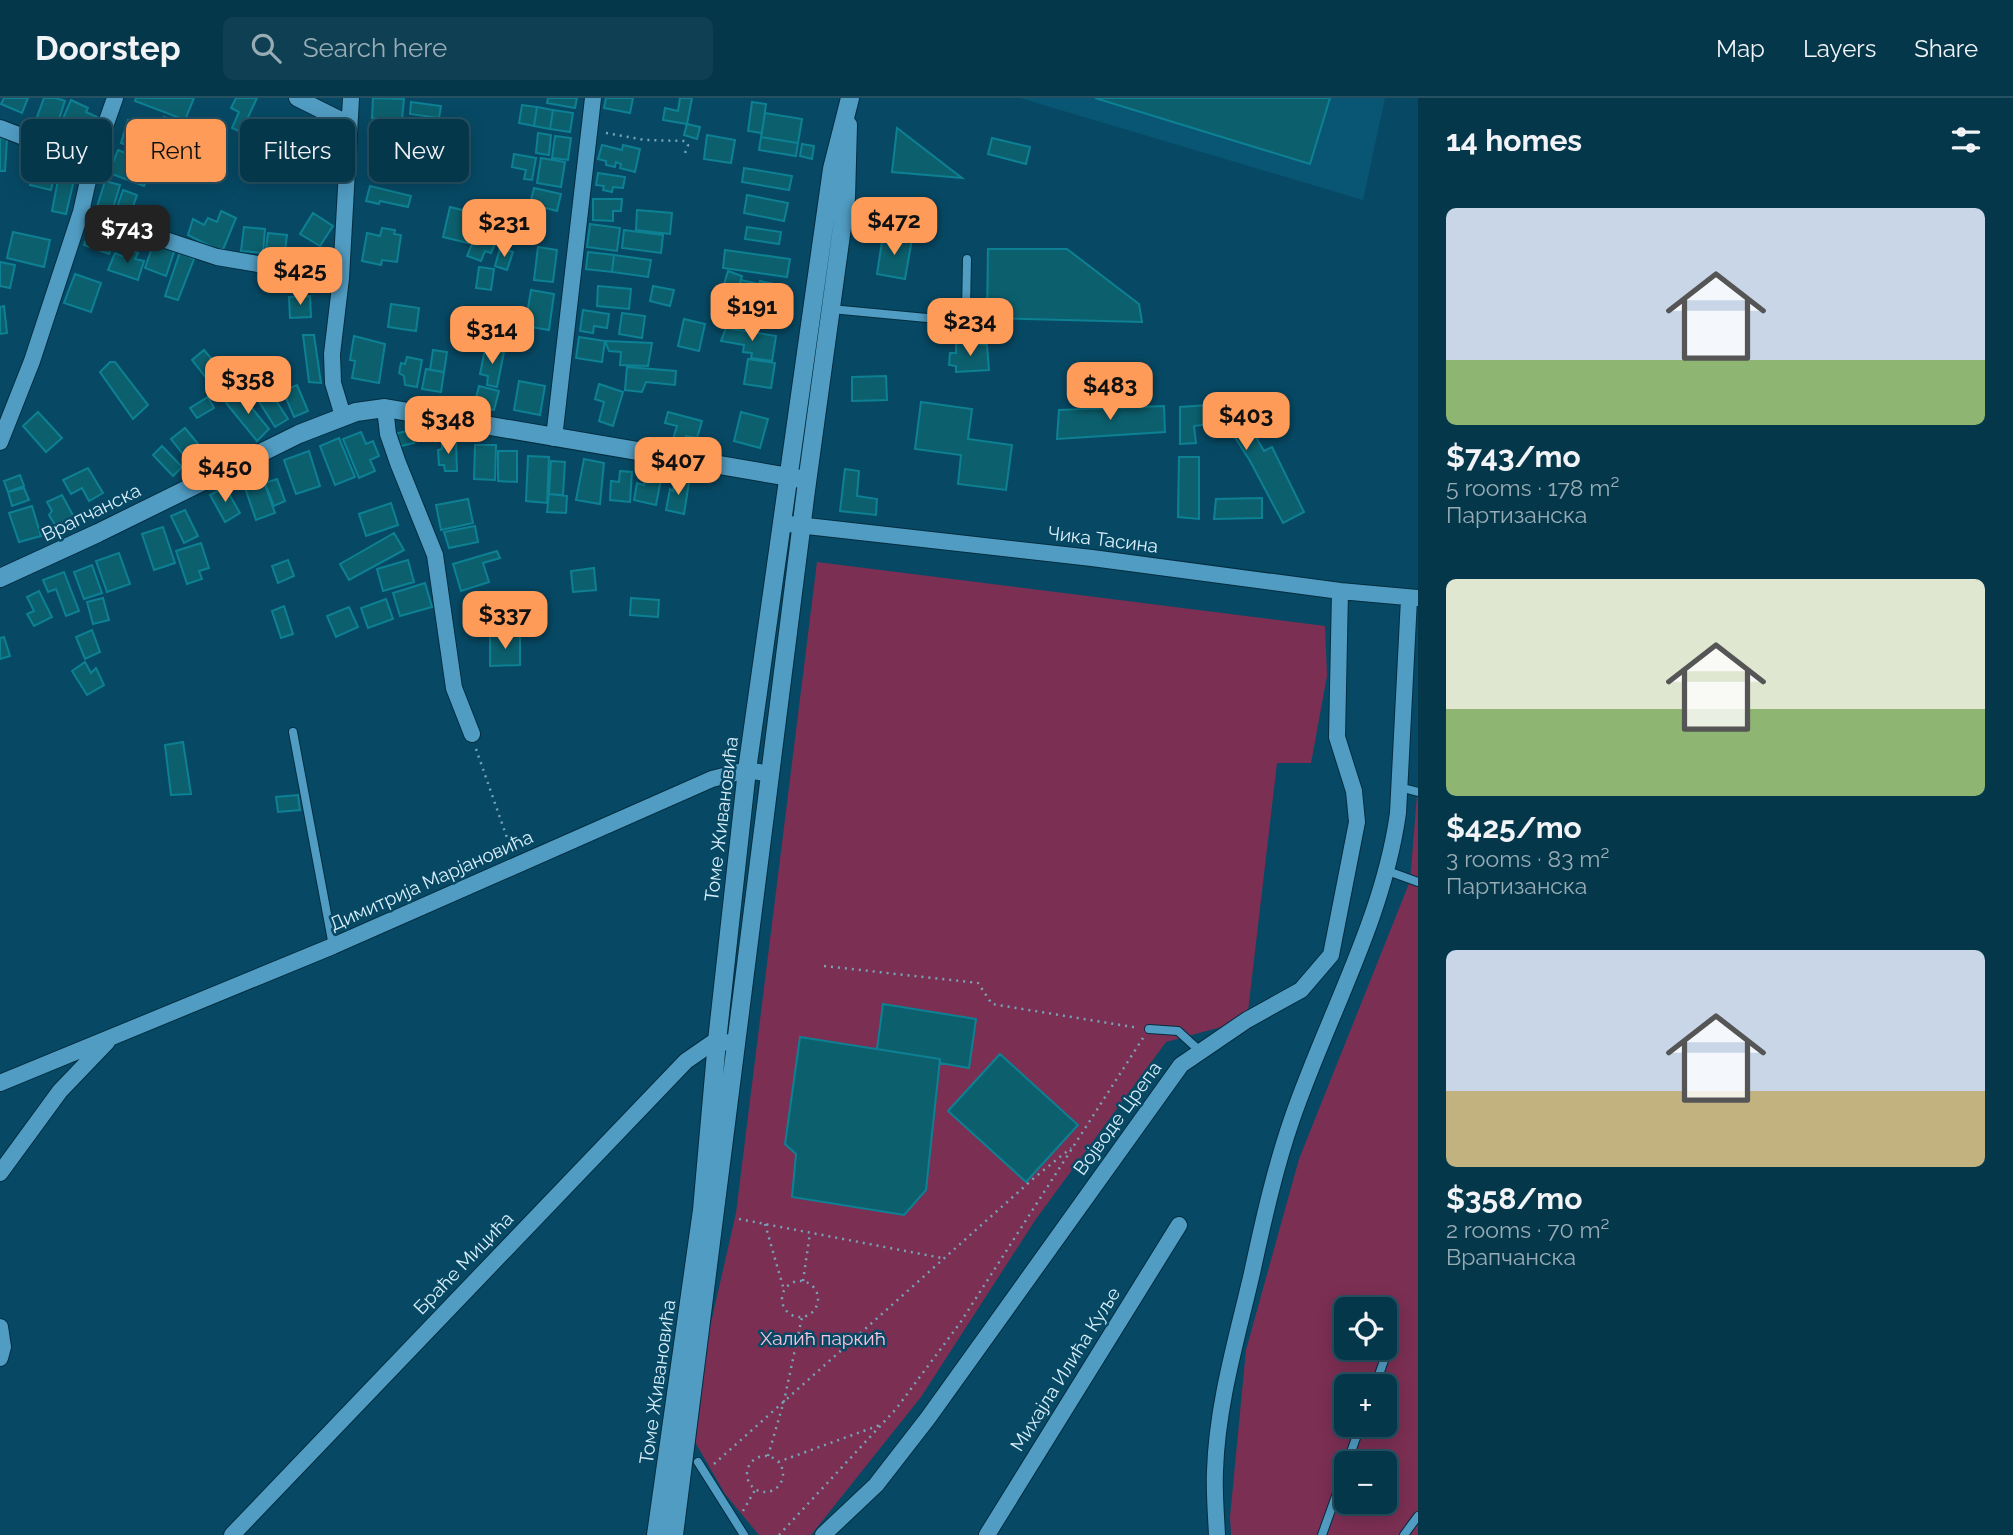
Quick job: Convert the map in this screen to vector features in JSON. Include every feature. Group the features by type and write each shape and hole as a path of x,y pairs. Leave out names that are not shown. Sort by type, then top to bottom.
{"main road":[{"name":"Томе Живановића","path":"656,1535 702,1210 717,1041 747,770 783,523 799,478 831,309 849,171 849,104"},
{"name":"Томе Живановића","path":"674,1535 802,525 799,478 832,169 849,104"},
{"name":"Врапчанска","path":"1,574 98,533 299,434 343,416 370,409 385,408 799,478"}],"street":[{"path":"107,119 114,98"},
{"path":"298,98 339,119"},
{"path":"349,119 351,98"},
{"path":"554,438 593,98"},
{"path":"0,128 21,136"},
{"path":"0,442 32,361 81,212 88,182"},
{"path":"343,416 331,373 341,278 346,182"},
{"path":"81,212 217,257 341,278"},
{"path":"385,408 388,434 435,555 454,688 472,734"},
{"name":"Чика Тасина","path":"783,523 1413,598"},
{"name":"Војводе Црепа","path":"823,1535 883,1476 936,1407 1181,1065 1247,1020 1301,990 1331,955 1357,822 1354,791 1337,737 1340,591"},
{"path":"1217,1535 1215,1470 1225,1390 1258,1246 1292,1120 1346,983 1394,840 1413,598"},
{"name":"Димитрија Марјановића","path":"0,1083 333,946 712,779 747,770 770,774"},
{"name":"Димитрија Марјановића","path":"0,1173 60,1091 111,1038"},
{"path":"717,1041 737,1042"},
{"name":"Браће Мицића","path":"232,1535 686,1061 705,1046 717,1041"},
{"name":"Михајла Илића Куље","path":"987,1535 1179,1225"},
{"path":"0,1327 3,1347 0,1358"}],"lane":[{"path":"831,309 959,321 966,311 967,260"},
{"path":"293,732 333,946"},
{"path":"1399,788 1418,792"},
{"path":"1385,870 1418,882"},
{"path":"1149,1029 1178,1031 1201,1052"},
{"path":"698,1462 744,1535"},
{"path":"1322,1535 1334,1501"},
{"path":"1404,1535 1418,1516"}],"path":[{"path":"589,130 645,140 685,141 688,145 685,153"},
{"path":"472,734 517,865"},
{"path":"779,1535 882,1425 960,1322 1149,1029 992,1004 978,983 824,967"},
{"path":"704,1472 1034,1178 1074,1146"},
{"path":"739,1219 944,1258"},
{"path":"765,1224 784,1290"},
{"path":"803,1281 810,1233"},
{"path":"803,1281 813,1286 818,1303 813,1312 802,1317 791,1315 783,1307 784,1290 792,1282 803,1281"},
{"path":"768,1456 784,1401 802,1317"},
{"path":"778,1462 882,1425"},
{"path":"768,1456 778,1462 783,1472 781,1483 772,1491 761,1492 751,1486 746,1476 749,1465 757,1458 768,1456"},
{"path":"737,1523 755,1490"}],"shaded area":[{"path":"1020,98 1385,98 1363,200"}],"green space":[{"name":"Халић паркић","path":"817,562 1325,626 1327,676 1311,763 1277,763 1247,1020 1166,1042 1036,1219 921,1397 811,1535 759,1535 725,1494 687,1428 736,1213"},
{"path":"1418,783 1418,1535 1231,1535 1230,1517 1246,1350 1299,1159 1410,881"}],"building":[{"path":"4,98 28,98 22,113 1,104"},
{"path":"44,98 65,101 59,119 37,117"},
{"path":"136,98 194,98 185,119 135,101"},
{"path":"236,98 257,98 247,119 240,119 240,132 232,128 239,112 231,108"},
{"path":"373,98 404,99 402,119 372,118"},
{"path":"548,98 577,98 575,108 547,103"},
{"path":"606,98 633,98 630,113 604,108"},
{"path":"680,98 692,98 687,124 663,120 665,108 678,111"},
{"path":"1095,98 1330,98 1310,164"},
{"path":"71,100 88,108 86,112 99,118 99,119 63,119"},
{"path":"411,102 441,106 439,118 410,114"},
{"path":"752,102 766,104 762,133 748,131"},
{"path":"522,105 537,107 534,126 519,123"},
{"path":"537,107 553,110 550,129 534,126"},
{"path":"553,110 573,113 570,132 550,129"},
{"path":"765,113 802,119 798,143 761,137"},
{"path":"687,124 700,127 697,139 684,135"},
{"path":"126,127 126,145 121,143"},
{"path":"897,128 962,178 892,172"},
{"path":"538,133 551,135 549,155 536,153"},
{"path":"707,135 735,140 731,163 704,159"},
{"path":"555,136 571,138 568,160 552,158"},
{"path":"761,137 798,143 796,156 759,150"},
{"path":"0,138 7,139 5,171 0,171"},
{"path":"992,138 1030,147 1026,164 988,154"},
{"path":"802,144 814,146 812,159 800,156"},
{"path":"602,145 622,150 623,145 640,149 635,172 620,168 621,164 616,162 615,167 598,159"},
{"path":"118,150 126,153 126,179 112,174 112,165"},
{"path":"514,154 536,158 532,180 524,179 526,170 512,167"},
{"path":"541,158 565,162 561,187 537,183"},
{"path":"744,168 792,176 789,190 742,182"},
{"path":"598,173 625,177 623,188 613,187 612,192 603,190 604,186 596,185"},
{"path":"31,182 53,182 51,190 30,185"},
{"path":"58,182 73,182 66,214 52,211"},
{"path":"105,182 120,185 112,212 97,207"},
{"path":"370,186 411,196 408,207 366,201"},
{"path":"534,188 561,194 557,211 530,204"},
{"path":"123,190 137,195 129,218 115,213"},
{"path":"747,195 788,203 784,221 744,213"},
{"path":"593,199 622,199 621,211 613,211 613,221 593,220"},
{"path":"450,207 475,213 468,243 443,237"},
{"path":"637,210 672,213 670,234 636,230"},
{"path":"221,211 236,218 222,252 188,235 193,219 204,225 208,218 217,222"},
{"path":"313,213 333,226 320,246 300,234"},
{"path":"590,224 620,228 617,251 587,247"},
{"path":"91,225 116,234 109,254 84,245"},
{"path":"480,225 500,233 491,253 485,251 481,261 467,256"},
{"path":"244,227 265,229 263,253 241,251"},
{"path":"747,227 781,232 779,244 745,239"},
{"path":"382,228 395,230 394,234 401,235 397,262 382,260 381,265 362,261 367,233 380,236"},
{"path":"624,230 663,235 661,253 622,248"},
{"path":"13,232 50,240 44,267 7,258"},
{"path":"268,233 287,235 284,259 265,256"},
{"path":"883,235 912,239 905,279 877,274"},
{"path":"154,242 175,249 166,276 145,268"},
{"path":"538,247 557,250 553,282 534,280"},
{"path":"500,248 513,252 507,270 495,266"},
{"path":"127,249 138,253 135,259 144,261 138,280 108,270 115,253 124,257"},
{"path":"988,249 1067,249 1139,304 1142,322 987,318"},
{"path":"725,250 790,259 787,277 723,268"},
{"path":"180,252 194,259 178,300 165,296"},
{"path":"588,252 614,255 612,272 586,269"},
{"path":"614,255 651,260 648,277 612,272"},
{"path":"0,262 15,265 10,288 0,286"},
{"path":"479,267 494,269 491,290 476,288"},
{"path":"728,271 742,276 737,291 723,287"},
{"path":"75,274 101,283 91,312 64,303"},
{"path":"741,280 759,284 756,299 738,294"},
{"path":"760,281 784,286 780,304 756,299"},
{"path":"598,286 631,289 629,309 597,306"},
{"path":"653,286 674,290 670,306 650,301"},
{"path":"531,290 554,294 549,330 525,326"},
{"path":"310,296 311,317 290,318 289,297"},
{"path":"391,304 419,308 416,331 388,327"},
{"path":"4,306 7,333 0,334 0,307"},
{"path":"583,310 609,314 607,328 594,326 593,333 580,331"},
{"path":"622,313 645,316 642,338 619,334"},
{"path":"684,319 705,324 699,351 678,346"},
{"path":"726,328 776,336 772,361 751,358 752,353 743,352 744,345 721,341"},
{"path":"303,335 314,335 321,383 309,382"},
{"path":"354,336 385,344 379,383 352,378 355,361 350,360"},
{"path":"579,337 605,341 602,362 576,358"},
{"path":"605,341 652,343 648,366 620,365 621,352 609,351"},
{"path":"956,342 987,345 989,370 956,372 956,366 949,365 950,353 956,353"},
{"path":"485,349 504,352 497,387 487,385 488,376 480,374"},
{"path":"204,350 235,387 222,398 192,360"},
{"path":"433,350 447,352 444,372 430,370"},
{"path":"407,357 422,360 417,387 405,385 404,376 399,373 401,363 405,364"},
{"path":"748,359 775,363 771,388 744,384"},
{"path":"110,362 115,362 148,405 133,419 100,372"},
{"path":"627,367 676,371 675,385 646,382 642,392 625,390"},
{"path":"426,369 444,372 441,392 422,389"},
{"path":"886,376 887,400 852,401 852,377"},
{"path":"519,381 545,386 540,415 514,410"},
{"path":"265,384 288,419 275,427 253,392"},
{"path":"599,384 623,392 613,426 599,421 604,402 595,399"},
{"path":"297,385 308,411 294,417 283,391"},
{"path":"479,386 499,391 494,410 475,402"},
{"path":"238,391 269,429 257,441 226,403"},
{"path":"208,397 214,408 197,418 190,408"},
{"path":"921,402 972,409 968,439 1012,445 1006,490 958,484 961,455 915,449"},
{"path":"1236,403 1264,451 1272,447 1304,512 1283,523 1250,461 1225,422 1194,426 1196,443 1180,444 1180,407"},
{"path":"1164,406 1165,432 1057,439 1059,410"},
{"path":"38,412 62,438 46,452 23,426"},
{"path":"668,412 702,421 697,438 686,436 685,442 673,439 677,426 665,423"},
{"path":"741,412 768,419 760,448 734,441"},
{"path":"185,428 208,456 194,468 171,439"},
{"path":"411,430 414,443 397,447 394,434"},
{"path":"361,432 366,444 373,441 379,456 370,460 375,471 359,478 343,439"},
{"path":"339,438 355,477 335,485 320,446"},
{"path":"442,439 456,442 457,471 445,471 444,465 439,465 438,450 442,449"},
{"path":"475,445 496,445 495,480 474,479"},
{"path":"162,446 182,467 173,476 153,455"},
{"path":"309,451 320,486 296,494 284,460"},
{"path":"498,451 517,451 517,482 498,481"},
{"path":"528,456 549,457 547,503 526,501"},
{"path":"1179,457 1199,457 1199,519 1178,517"},
{"path":"584,459 604,463 600,504 576,500"},
{"path":"551,461 565,462 563,495 549,494"},
{"path":"648,466 663,469 656,505 634,500 637,483 644,485"},
{"path":"88,468 103,493 89,501 82,488 71,494 63,480"},
{"path":"845,469 859,471 857,496 877,499 876,515 840,511"},
{"path":"620,471 632,472 630,502 610,500 611,481 619,482"},
{"path":"20,475 24,486 8,492 4,481"},
{"path":"263,479 275,513 256,520 244,485"},
{"path":"277,479 285,501 274,506 265,483"},
{"path":"675,480 689,482 684,514 666,510 670,489 673,491"},
{"path":"225,487 240,513 225,522 210,495"},
{"path":"24,488 29,500 12,506 8,492"},
{"path":"549,494 567,496 566,513 547,512"},
{"path":"62,495 75,519 57,528 49,515 52,511 47,502"},
{"path":"1262,498 1262,518 1214,519 1216,499"},
{"path":"468,499 473,523 441,530 436,505"},
{"path":"391,503 398,525 366,536 359,514"},
{"path":"32,506 41,536 19,542 9,513"},
{"path":"185,510 198,536 184,543 171,516"},
{"path":"475,526 478,542 449,548 444,532"},
{"path":"163,527 175,563 154,570 142,534"},
{"path":"394,533 404,550 349,580 340,564"},
{"path":"201,543 209,568 199,571 202,579 187,584 176,551"},
{"path":"497,551 500,558 483,563 489,582 461,591 453,564"},
{"path":"119,553 130,584 107,592 96,561"},
{"path":"288,560 294,576 278,583 272,566"},
{"path":"408,560 414,582 383,591 377,569"},
{"path":"92,565 102,593 84,599 74,572"},
{"path":"594,568 596,590 573,592 571,571"},
{"path":"64,572 79,611 66,616 56,589 48,592 43,580"},
{"path":"425,583 432,607 400,616 393,593"},
{"path":"39,591 52,617 34,626 27,614 34,611 27,597"},
{"path":"505,596 508,614 487,616 486,607 479,607 478,599"},
{"path":"103,598 109,620 93,624 87,602"},
{"path":"631,598 659,600 658,617 630,615"},
{"path":"386,599 393,619 368,628 361,608"},
{"path":"284,606 293,634 281,638 272,611"},
{"path":"349,607 358,627 336,637 327,616"},
{"path":"92,630 100,652 85,659 76,637"},
{"path":"490,636 520,636 520,665 490,666"},
{"path":"4,637 10,656 0,659 0,638"},
{"path":"85,662 91,673 96,668 104,685 87,695 72,671"},
{"path":"183,742 191,794 171,795 165,745"},
{"path":"298,795 300,810 278,812 276,797"},
{"path":"883,1004 976,1019 969,1068 940,1063 940,1059 877,1049"},
{"path":"800,1037 940,1059 926,1190 904,1215 792,1197 796,1154 785,1144"},
{"path":"1000,1054 1078,1125 1026,1182 948,1111"}]}
